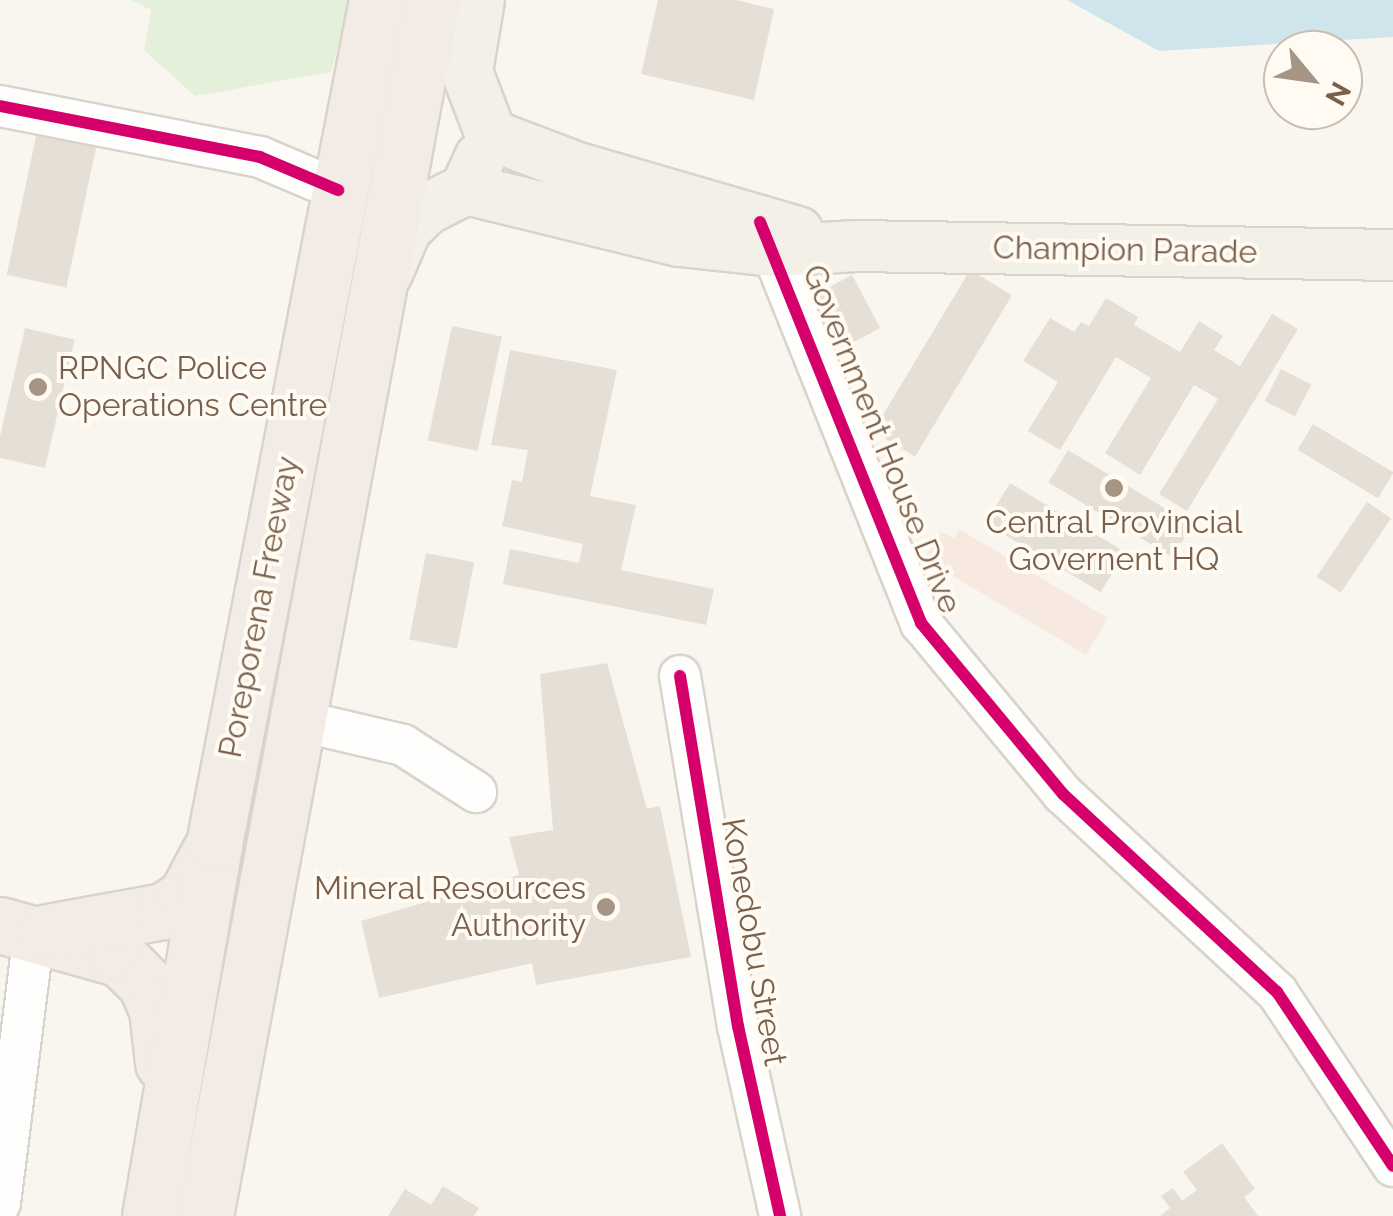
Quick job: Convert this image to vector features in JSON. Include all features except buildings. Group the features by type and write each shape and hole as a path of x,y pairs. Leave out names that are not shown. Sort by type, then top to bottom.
{"highway":[{"name":"Poreporena Freeway","path":"150,1216 214,844 376,0"},
{"name":"Poreporena Freeway","path":"205,1216 432,0"},
{"path":"17,930 164,910 186,896 214,844"},
{"path":"17,930 121,960 146,984 162,1032 164,1136"}],"main road":[{"path":"375,301 406,229 427,209 466,189 491,134 466,72 479,0"},
{"name":"Champion Parade","path":"491,134 767,237"},
{"name":"Champion Parade","path":"466,189 680,242 767,237 856,246 1393,255"}],"street":[{"path":"0,106 260,157 338,190"},
{"name":"Government House Drive","path":"767,237 920,623 1063,794 1278,992 1393,1166"},
{"name":"Konedobu Street","path":"680,676 738,1026 780,1216"},
{"path":"297,720 402,745 476,792"},
{"path":"0,1203 17,930"}],"shaded area":[{"path":"959,529 1108,618 1086,655 924,559 941,532 954,538"}],"green space":[{"path":"131,0 351,0 331,72 195,96 144,50 151,10"}],"water":[{"path":"1067,0 1393,0 1393,37 1363,39 1363,30 1263,30 1263,45 1159,51"}],"cycle path":[{"path":"0,106 260,157 338,190"},
{"path":"760,222 921,623 1063,794 1277,992 1393,1166"},
{"path":"680,676 738,1026 780,1216"}],"place":[{"name":"RPNGC Police Operations Centre","path":"38,387"},
{"name":"Central Provincial Governent HQ","path":"1114,488"},
{"name":"Mineral Resources Authority","path":"606,907"}]}
